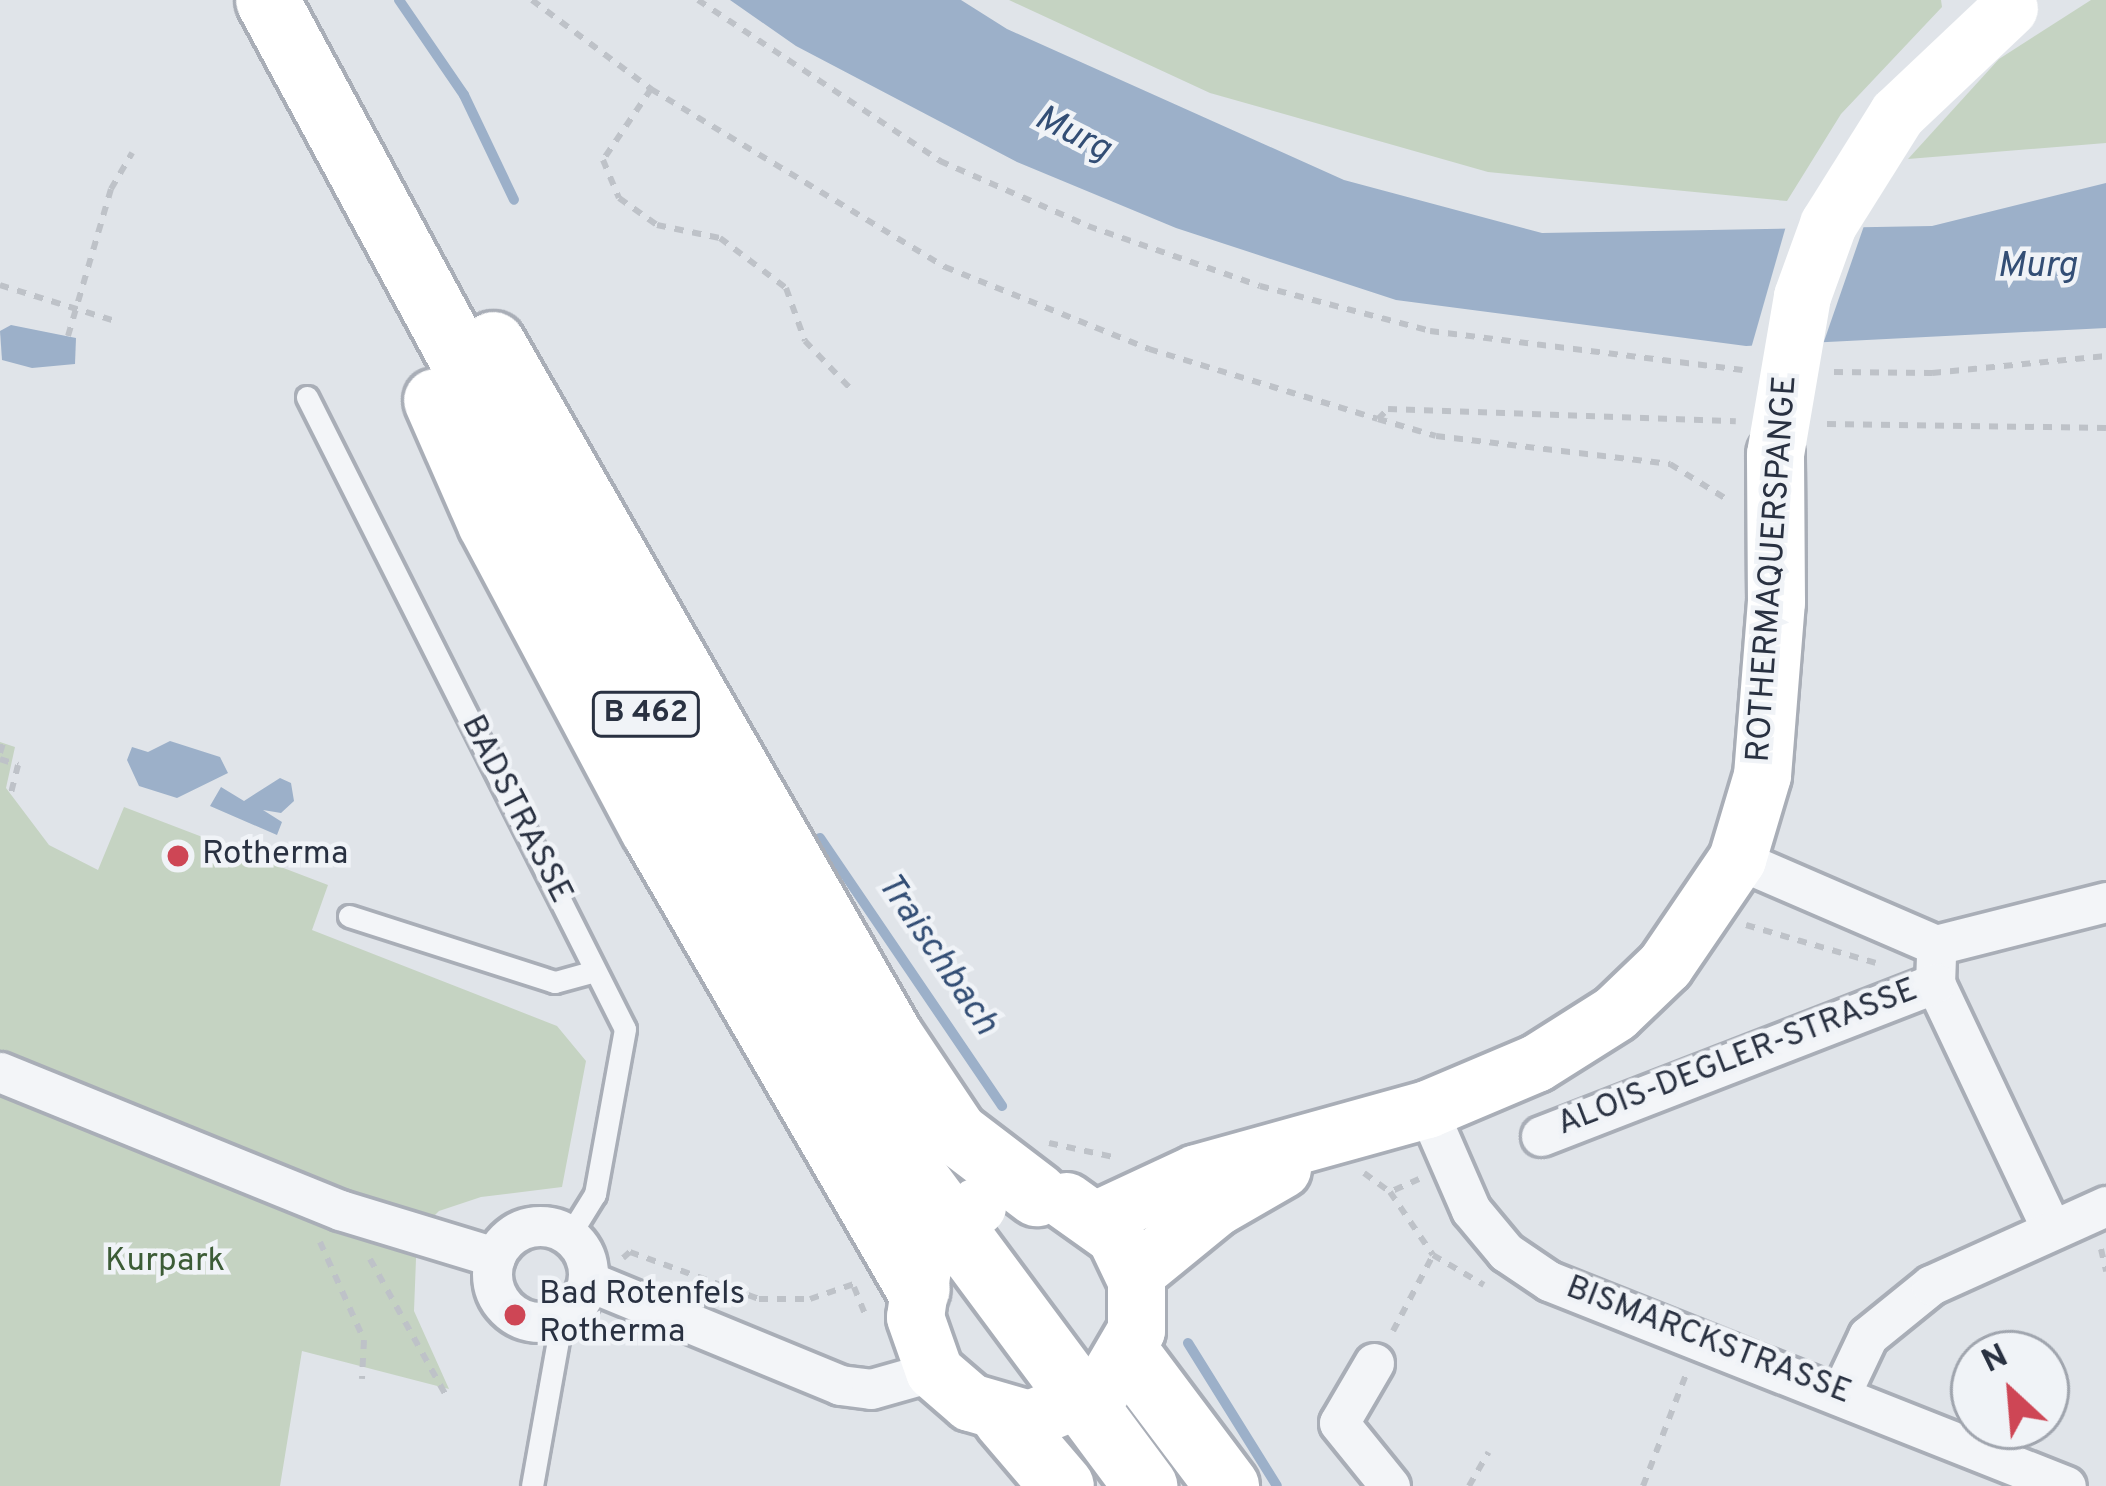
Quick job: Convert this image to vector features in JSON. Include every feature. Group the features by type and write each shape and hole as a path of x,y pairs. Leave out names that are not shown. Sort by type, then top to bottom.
{"main road":[{"path":"236,0 366,244 489,524 664,850 912,1269"},
{"name":"B 462","path":"267,0 408,256 520,480 813,1012 917,1180 1145,1486"},
{"path":"408,256 485,329 878,1016 956,1133 1000,1187"},
{"path":"1114,1372 1227,1486"},
{"path":"1017,1419 1062,1486"}],"street":[{"name":"ROTHERMAQUERSPANGE","path":"1737,859 1762,775 1776,602 1775,454 1802,296 1828,224 1897,114 2017,4"},
{"path":"1134,1274 1216,1207 1409,1114 1536,1063 1615,1013 1701,919 1737,859"},
{"name":"ALOIS-DEGLER-STRASSE","path":"1737,859 1936,964 2050,1226"},
{"name":"ALOIS-DEGLER-STRASSE","path":"1541,1136 1936,964 2106,902"},
{"path":"0,1072 340,1210 495,1258"},
{"path":"1097,1219 1196,1172 1409,1114"},
{"name":"BISMARCKSTRASSE","path":"1409,1114 1450,1164 1471,1210 1505,1252 1549,1281 2066,1486"},
{"path":"1000,1187 1097,1219 1134,1274 1139,1305 1114,1372 1017,1419 970,1402 934,1371 919,1335 912,1269 934,1243 1000,1187"},
{"path":"1841,1393 1868,1336 1930,1285 2050,1226 2106,1206"},
{"path":"495,1258 526,1228 568,1236 584,1256 593,1281 840,1385 871,1389 934,1371"},
{"path":"495,1258 502,1304 530,1321 562,1316 593,1281"},
{"path":"1374,1363 1339,1424 1390,1486"}],"lane":[{"name":"BADSTRASSE","path":"307,397 625,1029 595,1194 568,1236"},
{"path":"349,916 555,982 595,970"},
{"path":"532,1486 562,1316"}],"path":[{"path":"532,0 651,88 945,267 1149,349 1436,436 1670,464 1709,483 1739,511"},
{"path":"698,0 940,161 1088,226 1260,286 1430,331 1767,370"},
{"path":"651,88 604,160 619,198 657,225 720,238 786,288 805,341 849,387"},
{"path":"68,336 111,189 132,153"},
{"path":"0,285 115,321"},
{"path":"1814,371 1932,374 2106,356"},
{"path":"1,752 18,765 10,793"},
{"path":"1701,919 1768,929 1872,965 1936,964"},
{"path":"1000,1187 1021,1142 1071,1143 1128,1162"},
{"path":"1374,1363 1433,1255 1390,1192 1450,1164"},
{"path":"297,1192 364,1340 362,1379"},
{"path":"340,1210 448,1399"},
{"path":"593,1281 630,1252 759,1299 810,1299 912,1269"},
{"path":"1643,1486 1700,1341"},
{"path":"1469,1486 1489,1452"}],"green space":[{"path":"1009,0 1941,0 1942,7 1841,114 1787,201 1488,172 1210,93"},
{"path":"2091,0 2106,0 2106,143 1908,159 1999,59"},
{"name":"Kurpark","path":"0,742 15,747 6,788 49,845 98,870 124,807 328,885 312,930 557,1026 586,1061 562,1187 481,1197 439,1211 417,1233 414,1311 449,1389 302,1351 280,1486 0,1486"}],"water":[{"name":"Murg","path":"730,0 961,0 1007,29 1344,180 1542,233 1932,226 2106,183 2106,328 1746,346 1396,300 1176,228 1017,162 796,46"},
{"path":"11,325 76,338 75,364 32,368 2,360 0,331"},
{"path":"170,741 220,757 228,773 177,798 139,786 127,760 132,747 148,752"},
{"path":"280,778 291,783 294,801 281,813 263,810 282,822 277,835 210,806 221,787 244,801"}],"pier":[{"path":"1788,219 1866,220 1821,350 1750,352"}],"waterway":[{"name":"Traischbach","path":"399,0 464,95 514,200"},
{"name":"Traischbach","path":"820,838 1002,1106"},
{"name":"Traischbach","path":"1188,1343 1277,1486"}],"place":[{"name":"Rotherma","path":"178,856"},
{"name":"Bad Rotenfels Rotherma","path":"515,1315"}]}
